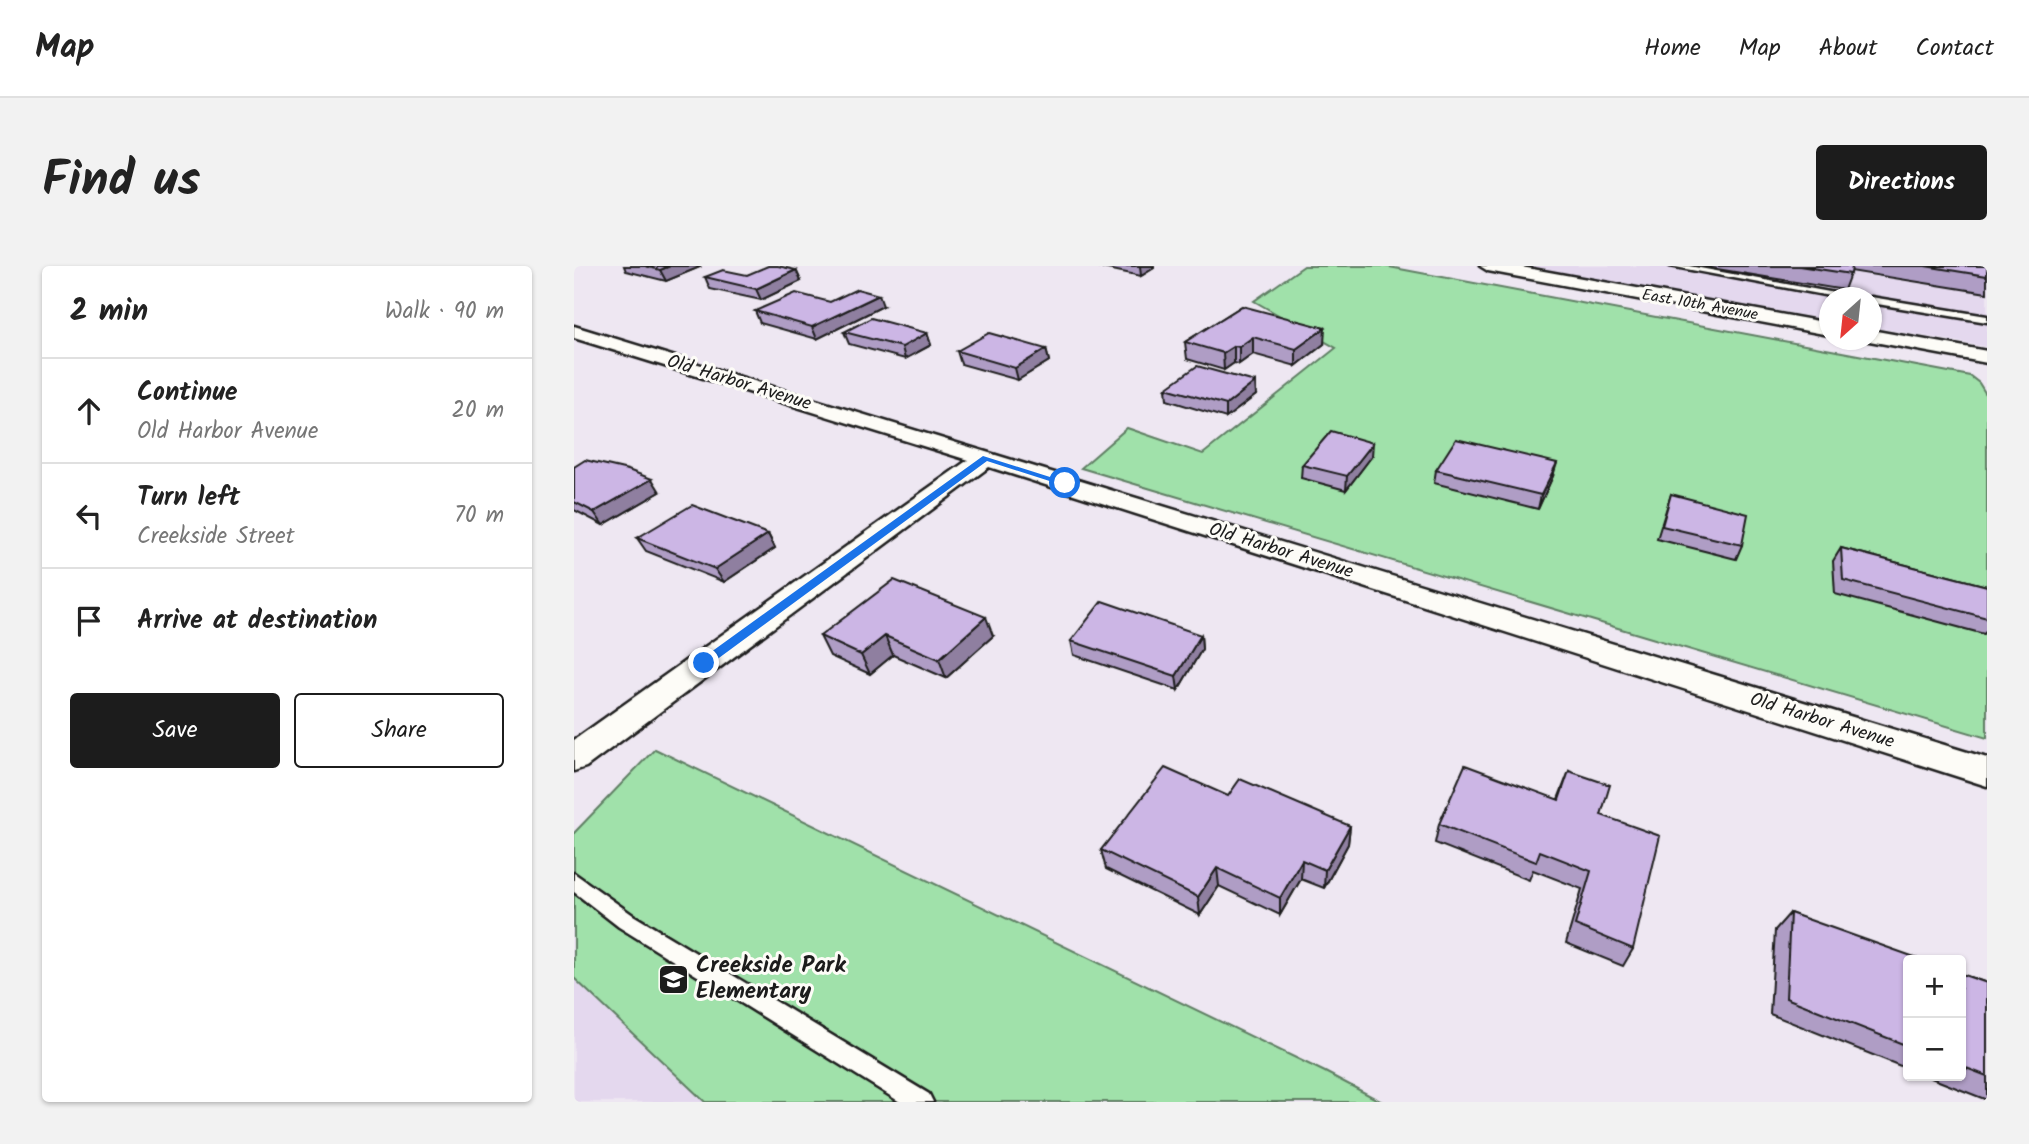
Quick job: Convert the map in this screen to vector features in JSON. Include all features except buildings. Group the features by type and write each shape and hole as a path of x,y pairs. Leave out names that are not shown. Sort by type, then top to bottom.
{"street":[{"name":"East 10th Avenue","path":"1488,266 1819,327"},
{"name":"Old Harbor Avenue","path":"574,332 986,458 1987,772"},
{"path":"1882,338 1987,357"},
{"path":"574,758 986,458"}],"lane":[{"path":"1674,266 1819,291"},
{"path":"1882,302 1987,319"},
{"path":"574,881 626,921 921,1102"}],"shaded area":[{"path":"1525,266 1987,266 1987,347 1882,329 1882,287 1819,287 1819,318"},
{"name":"Creekside Park Elementary","path":"574,855 971,1102 574,1102"}],"green space":[{"path":"1304,266 1384,266 1819,348 1819,350 1831,350 1970,376 1979,383 1987,396 1987,738 1081,468 1127,428 1203,454 1336,348 1254,301"},
{"path":"655,749 1382,1102 705,1102 574,978 574,833"}],"place":[{"name":"Creekside Park Elementary","path":"673,979"}],"route":[{"path":"704,663 986,458 1065,483"}]}
